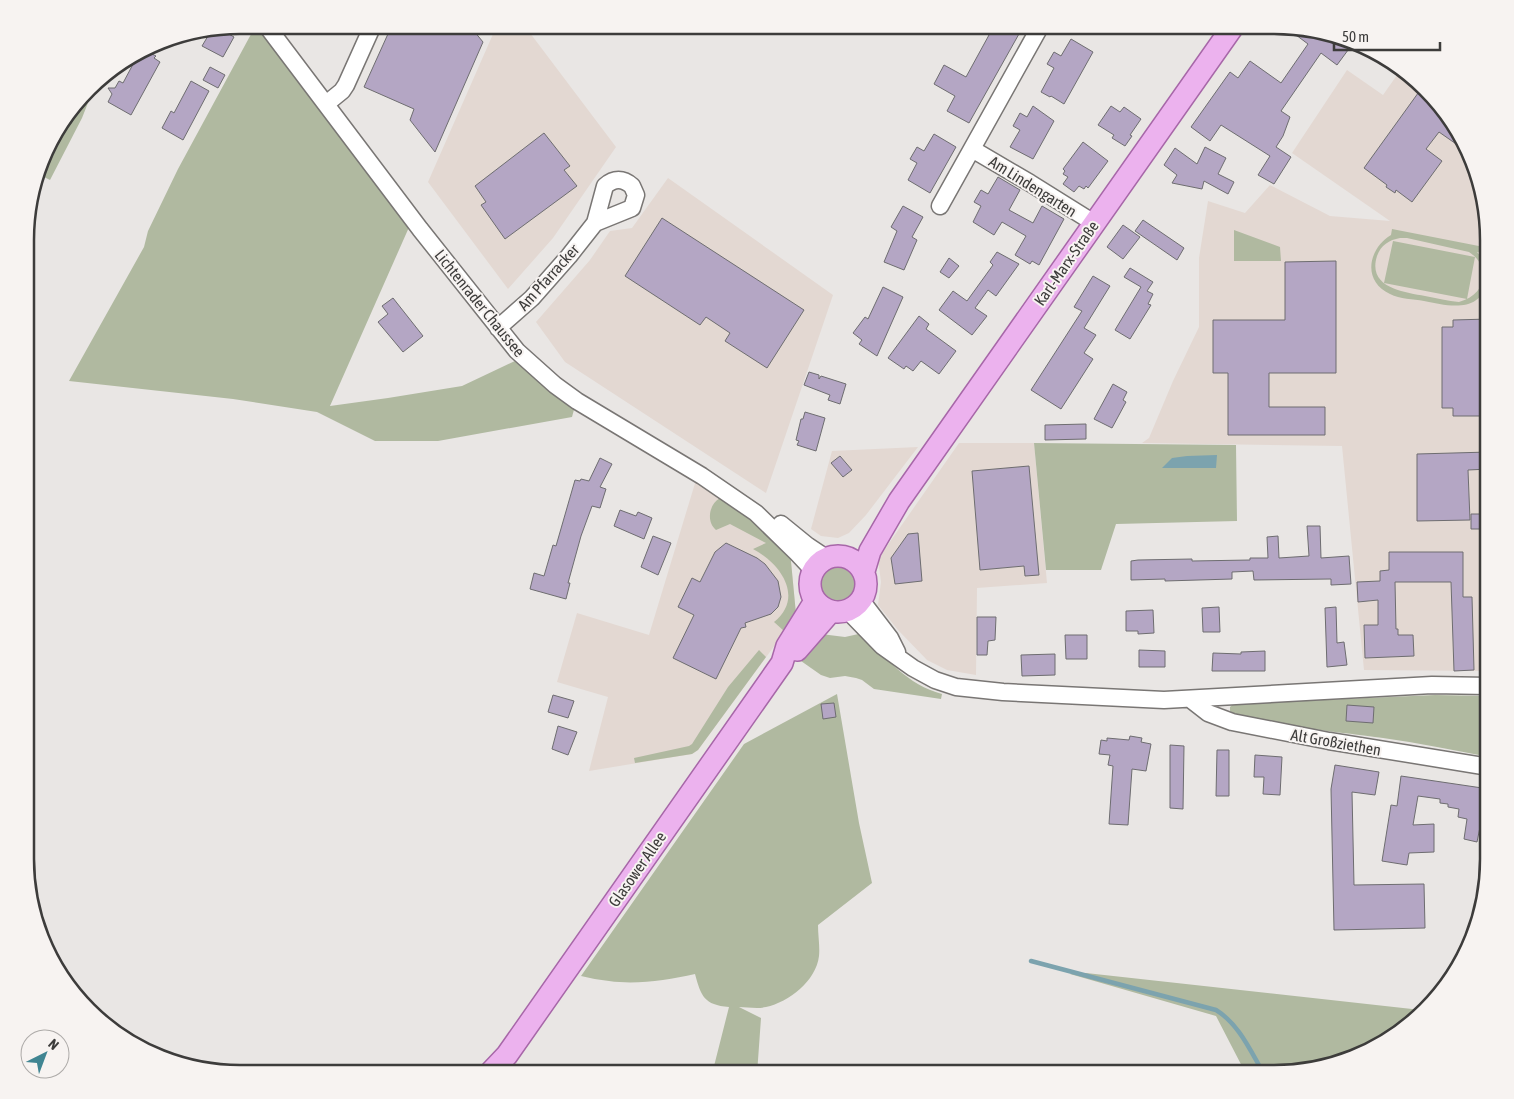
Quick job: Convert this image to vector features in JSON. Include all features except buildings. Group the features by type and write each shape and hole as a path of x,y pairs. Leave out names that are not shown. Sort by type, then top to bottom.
{"main road":[{"name":"Karl-Marx-Straße","path":"864,571 870,551 899,501 1228,34"},
{"name":"Karl-Marx-Straße","path":"848,557 884,513 899,501"},
{"path":"841,555 848,557 864,571 866,586 839,606 810,586 819,564 841,555"},
{"name":"Glasower Allee","path":"497,1065 512,1047 782,663 795,653 839,606"}],"street":[{"name":"Lichtenrader Chaussee","path":"273,34 420,229 517,351 535,368 577,401 710,481 756,513 788,529 808,546 819,564"},
{"path":"326,104 342,91 346,85 369,34"},
{"name":"Am Lindengarten","path":"940,206 1036,34"},
{"name":"Am Lindengarten","path":"972,149 1094,223"},
{"name":"Am Pfarracker","path":"498,328 532,298 595,223"},
{"path":"839,606 882,646 924,675 956,687 1003,692 1164,700 1432,685 1480,686"},
{"name":"Alt Großziethen","path":"1190,699 1208,713 1232,722 1338,743 1480,766"}],"shaded area":[{"path":"493,34 531,34 616,147 553,238 508,289 428,182"},
{"path":"1347,70 1383,95 1397,74 1420,94 1438,114 1453,137 1465,161 1476,200 1480,227 1480,671 1364,670 1342,446 1142,443 1149,438 1173,381 1199,327 1199,258 1208,201 1245,213 1270,185 1330,216 1390,221 1292,153"},
{"path":"668,178 833,295 766,493 565,362 536,322 590,260 610,231 632,228"},
{"path":"959,443 1034,443 1047,583 977,588 976,675 947,670 927,660 898,630 878,605 881,582 878,559"},
{"path":"918,447 866,515 849,533 838,538 821,536 811,529 832,451"},
{"path":"696,480 725,499 790,551 796,614 698,750 692,754 589,771 608,697 557,682 577,613 649,635"}],"green space":[{"path":"251,34 265,34 410,225 330,406 462,386 517,360 575,406 572,417 438,441 375,441 317,412 233,399 69,381 144,247 148,231 178,169"},
{"path":"90,99 82,118 50,180 44,177 49,161 61,137 76,114"},
{"path":"1392,229 1480,246 1480,252 1477,252 1480,256 1480,264 1469,252 1400,238 1392,240 1383,246 1377,256 1375,267 1377,275 1382,282 1407,293 1459,302 1475,293 1480,287 1480,296 1471,303 1453,306 1402,298 1390,294 1375,281 1372,273 1373,256 1383,241 1391,235"},
{"path":"1234,230 1280,247 1281,261 1234,261"},
{"path":"1393,241 1475,257 1467,299 1384,283"},
{"path":"1034,443 1236,445 1237,521 1116,524 1101,570 1046,570"},
{"path":"720,498 751,517 790,551 796,614 784,631 774,622 783,612 788,602 785,581 772,563 753,549 766,543 730,524 716,530 713,527 710,513 713,504"},
{"path":"834,563 842,563 849,566 855,572 858,583 855,594 849,600 842,603 834,603 827,600 821,594 818,587 818,579 821,572 827,566"},
{"path":"863,633 898,670 918,684 942,694 941,699 874,689 856,678 845,676 830,678 821,675 801,661 821,634 845,637"},
{"path":"759,650 766,657 698,750 692,754 635,763 634,758 692,744 728,687"},
{"path":"837,694 859,823 872,883 818,925 819,956 817,965 813,974 800,989 784,1000 766,1007 739,1007 761,1018 758,1065 714,1065 729,1007 714,1004 705,998 699,988 695,974 641,982 605,981 581,976 744,744"},
{"path":"1435,695 1480,696 1480,755 1396,740 1256,720 1230,711 1230,707 1233,704"},
{"path":"1086,973 1415,1009 1400,1023 1377,1038 1353,1050 1314,1061 1287,1065 1241,1065 1216,1016 1070,974"}],"water":[{"path":"1217,455 1216,468 1162,468 1172,458"}],"waterway":[{"path":"1031,961 1216,1010 1238,1031 1259,1065"}]}
